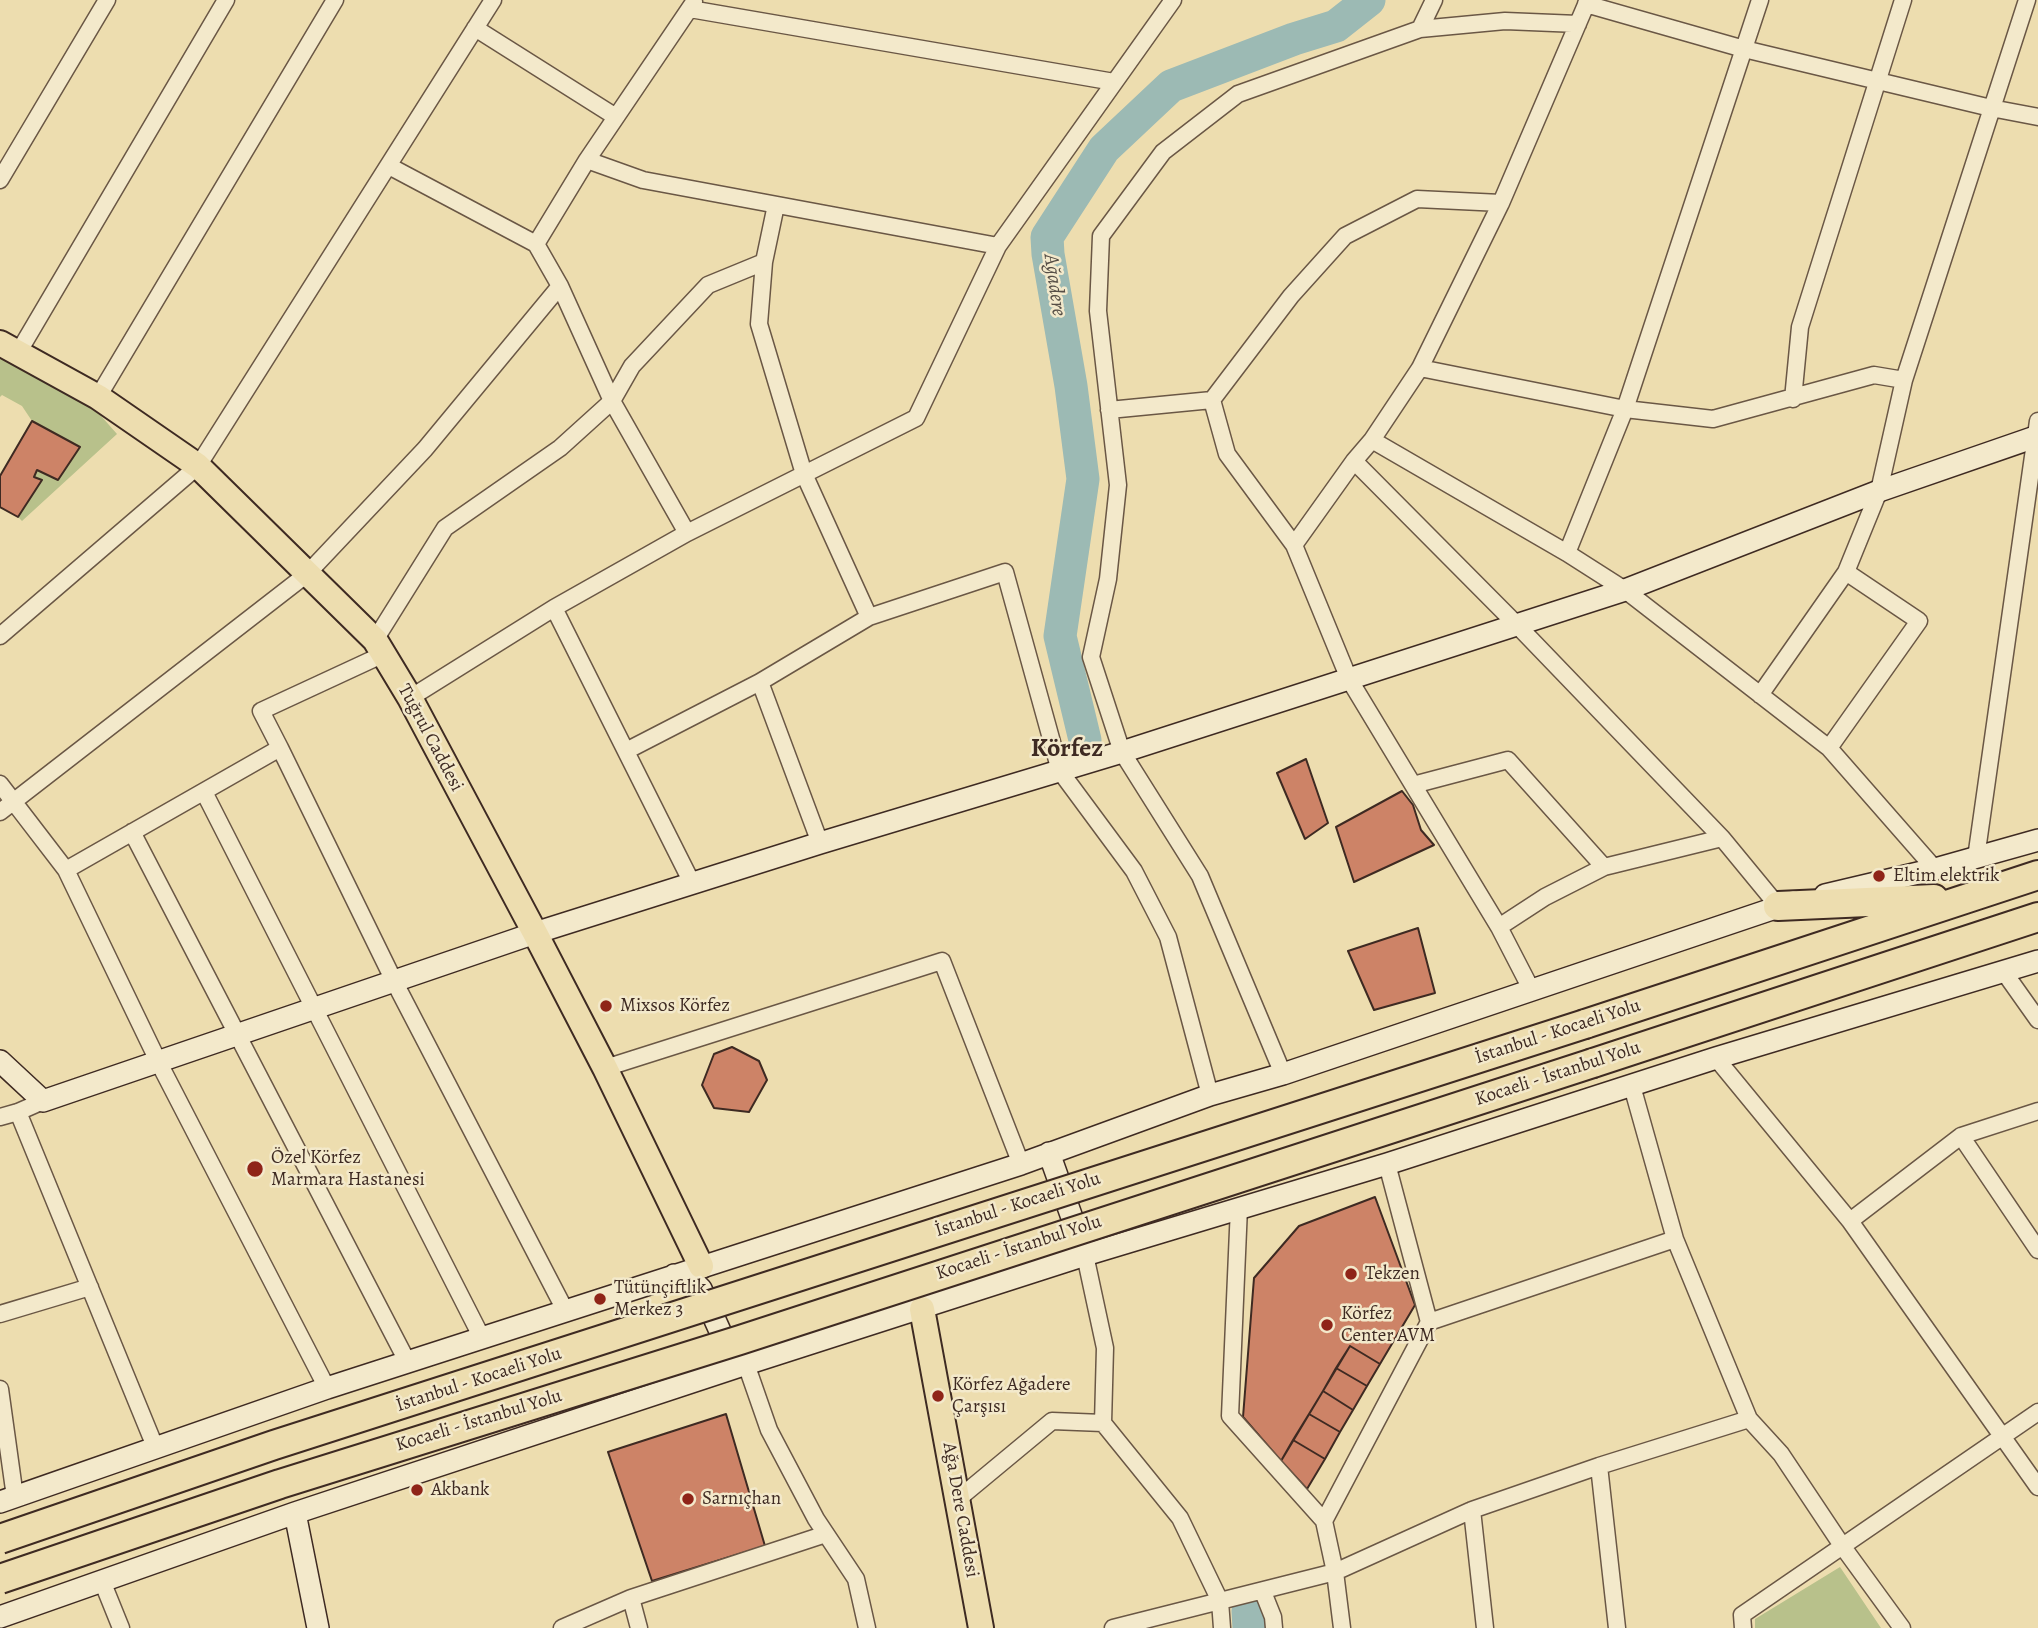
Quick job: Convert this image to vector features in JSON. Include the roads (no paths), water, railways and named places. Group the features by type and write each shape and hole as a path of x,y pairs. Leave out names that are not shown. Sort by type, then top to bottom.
{"highway":[{"name":"İstanbul - Kocaeli Yolu","path":"0,1539 274,1445 1585,1024 2038,875"},
{"path":"1778,906 1968,898"},
{"name":"Kocaeli - İstanbul Yolu","path":"0,1580 280,1484 740,1340 2033,920"}],"main road":[{"name":"Tuğrul Caddesi","path":"9,348 98,397 198,466 380,647 535,933 605,1068 701,1266"},
{"path":"0,1061 43,1101 535,933 1122,752 1625,590 2037,431"},
{"path":"7,1500 327,1388 1021,1164 1210,1095 1283,1074 1778,906 1936,869 2038,840"},
{"path":"0,1617 295,1513 717,1373 1085,1255 1387,1164 1716,1058 2038,961"},
{"path":"1049,1153 1085,1255"},
{"path":"701,1266 746,1364"},
{"path":"674,1275 694,1282 701,1289 729,1351 728,1358 717,1373"},
{"name":"Ağa Dere Caddesi","path":"922,1309 981,1628"},
{"path":"295,1513 318,1628"}],"street":[{"path":"0,180 107,0"},
{"path":"9,348 226,0"},
{"path":"98,397 335,0"},
{"path":"0,636 198,466 493,0"},
{"path":"410,698 554,608 687,533 916,418 998,246 1173,0"},
{"path":"1420,29 1434,0"},
{"path":"1567,553 1625,409 1760,0"},
{"path":"1793,399 1800,327 1903,0"},
{"path":"1760,695 1846,572 1880,491 1904,380 2027,0"},
{"path":"1294,545 1372,440 1420,368 1501,203 1587,2 1744,49 2038,117"},
{"path":"536,244 587,160 693,4 1114,82"},
{"path":"1283,1074 1200,876 1122,752 1091,657 1108,579 1118,485 1098,311 1101,236 1163,152 1238,94 1420,29 1505,21 1578,24"},
{"path":"475,28 616,117"},
{"path":"587,160 643,180 998,246"},
{"path":"389,166 536,244 559,286 612,401 687,533"},
{"path":"1109,410 1212,400 1291,296 1345,236 1417,200 1501,203"},
{"path":"776,205 764,262 759,324 804,474 869,617"},
{"path":"565,1310 394,981 261,711 380,647 445,527 560,448 612,401 632,366 708,285 764,262"},
{"path":"0,811 307,574 425,449 559,286"},
{"path":"1420,368 1625,409 1713,419 1874,375 1904,380"},
{"path":"1212,400 1227,454 1294,545 1349,679 1499,927 1531,989"},
{"path":"1976,858 2037,431"},
{"path":"1372,440 1567,553 1625,590 1829,748 1936,869"},
{"path":"1354,461 1723,838 1778,906"},
{"path":"626,751 760,682 869,617 1004,572 1060,771 1134,871 1168,937 1210,1095"},
{"path":"1829,748 1919,621 1846,572"},
{"path":"554,608 692,883"},
{"path":"760,682 820,843"},
{"path":"66,870 280,748"},
{"path":"1413,785 1508,760 1604,867"},
{"path":"0,784 66,870 158,1061 327,1388"},
{"path":"204,792 482,1338"},
{"path":"132,832 408,1363"},
{"path":"1499,927 1545,897 1604,867 1723,838"},
{"path":"605,1068 942,961 1021,1164"},
{"path":"2004,972 2038,1020"},
{"path":"1716,1058 1850,1221 2038,1487"},
{"path":"1632,1086 1675,1239 1749,1419 1781,1454 1843,1547 1902,1628"},
{"path":"0,1117 43,1101"},
{"path":"1850,1221 1961,1136 2038,1111"},
{"path":"18,1112 156,1448"},
{"path":"1961,1136 2038,1250"},
{"path":"1387,1164 1430,1322"},
{"path":"1239,1207 1230,1416 1324,1521 1335,1572 1342,1628"},
{"path":"1324,1521 1430,1322 1675,1239"},
{"path":"1085,1255 1105,1348 1103,1423 1180,1518 1220,1601 1223,1628"},
{"path":"0,1314 90,1287"},
{"path":"746,1364 769,1430 825,1534 856,1579 867,1628"},
{"path":"1,1398 7,1500"},
{"path":"1744,1628 1742,1615 2038,1412"},
{"path":"1113,1628 1335,1572 1472,1510 1599,1466 1749,1419"},
{"path":"958,1499 1052,1421 1103,1423"},
{"path":"1599,1466 1617,1628"},
{"path":"1472,1510 1485,1628"},
{"path":"562,1628 631,1598 825,1534"},
{"path":"102,1581 121,1628"},
{"path":"1263,1592 1273,1617 1274,1628"},
{"path":"631,1598 639,1628"}],"waterway":[{"name":"Ağadere","path":"1085,740 1060,636 1083,479 1047,237 1104,149 1171,86 1294,39 1336,26 1369,0"},
{"name":"Ağadere","path":"1248,1611 1249,1628"}],"place":[{"name":"Eltim elektrik","path":"1879,876"},
{"name":"Mixsos Körfez","path":"606,1006"},
{"name":"Özel Körfez Marmara Hastanesi","path":"255,1169"},
{"name":"Tekzen","path":"1351,1274"},
{"name":"Tütünçiftlik Merkez 3","path":"600,1299"},
{"name":"Körfez Center AVM","path":"1327,1325"},
{"name":"Körfez Ağadere Çarşısı","path":"938,1396"},
{"name":"Akbank","path":"417,1490"},
{"name":"Sarnıçhan","path":"688,1499"}],"district":[{"name":"Körfez","path":"1067,750"}]}
